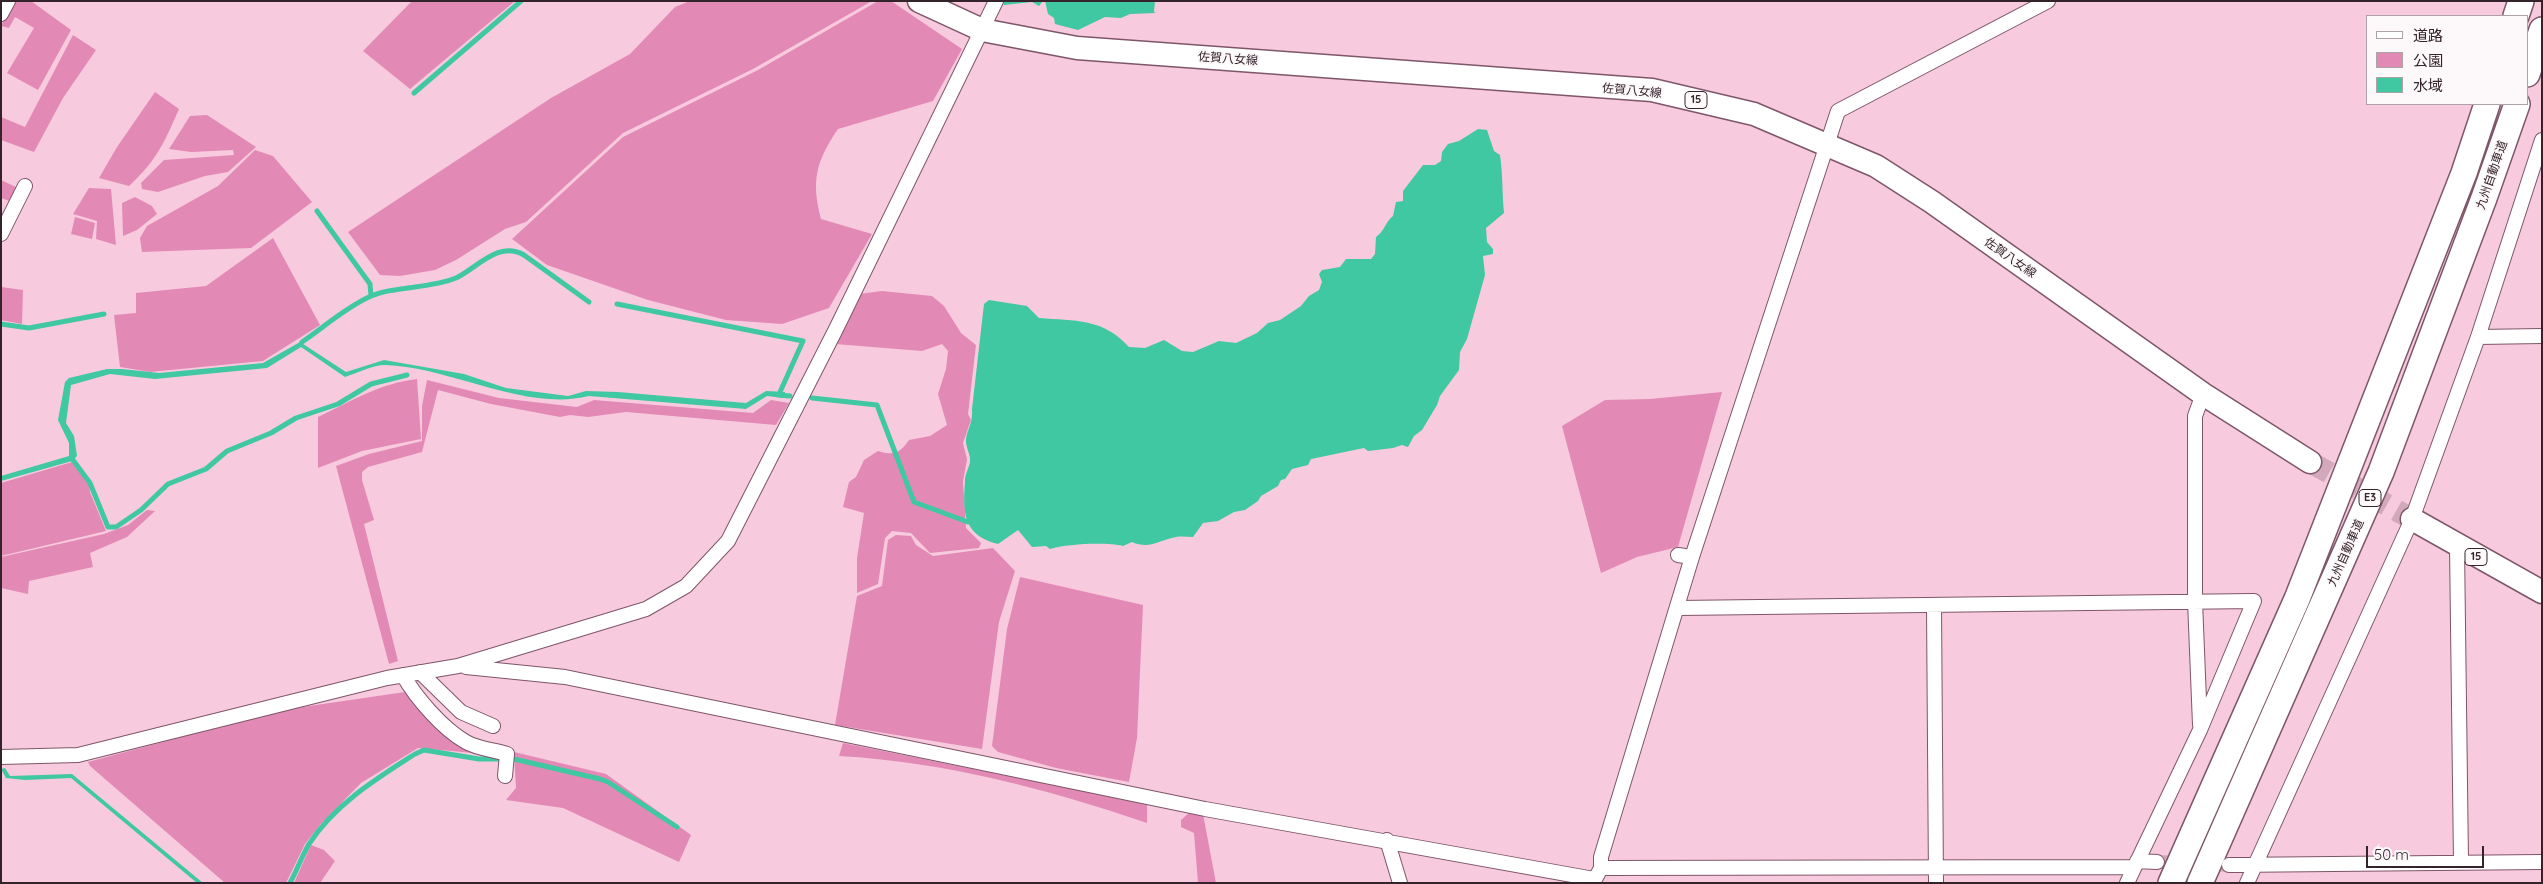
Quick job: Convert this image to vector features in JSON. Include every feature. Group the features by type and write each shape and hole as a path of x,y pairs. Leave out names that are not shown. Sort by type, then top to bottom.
{"highway":[{"path":"2516,15 2521,1"},
{"path":"2528,71 2542,30"},
{"name":"E3","path":"2171,883 2297,599 2460,182 2487,105"},
{"name":"九州自動車道","path":"2200,883 2381,472 2484,198 2517,105"}],"main road":[{"name":"佐賀八女線","path":"919,1 982,30 1077,48 1652,90 1754,114 1876,166 1932,202 2203,394 2310,462"},
{"name":"15","path":"2412,519 2457,546 2542,592"}],"street":[{"path":"1,14 8,1"},
{"path":"1,757 78,755 403,675 458,666 646,609 686,586 728,541 836,329 996,1"},
{"path":"1596,877 1678,608 1685,556 1838,111 2048,1"},
{"path":"2247,883 2412,519 2478,337 2542,140"},
{"path":"1,234 25,186"},
{"path":"1,203 15,209"},
{"path":"2478,337 2542,336"},
{"path":"2200,730 2196,601 2195,416 2203,394"},
{"path":"2457,546 2461,862"},
{"path":"1678,608 2196,601 2254,602 2200,730 2127,883"},
{"path":"1934,605 1936,876"},
{"path":"458,666 565,677 1205,809 1596,877 1936,876 2157,862"},
{"path":"420,672 461,712 493,726"},
{"path":"403,675 413,694 452,732 468,743 508,754 505,776"},
{"path":"1387,840 1400,883"},
{"path":"2229,865 2542,862"}],"green space":[{"path":"13,1 31,1 71,30 38,90 7,73 34,28 15,17 9,28 1,26"},
{"path":"412,1 515,1 410,89 363,51"},
{"path":"690,1 872,1 753,69 623,133 526,222 505,229 456,260 435,270 400,276 380,275 348,232 551,98 630,54 675,7"},
{"path":"878,1 891,1 962,49 933,101 838,129 825,151 820,162 816,182 821,219 872,234 829,308 782,324 726,320 648,300 547,265 512,239 623,137 758,70"},
{"path":"73,35 96,50 63,98 34,152 1,140 1,117 25,127"},
{"path":"155,92 179,109 159,150 147,168 129,186 99,178 117,147"},
{"path":"207,115 256,147 228,172 205,176 158,192 142,189 141,183 164,160 234,155 233,150 191,152 169,149 190,116"},
{"path":"255,150 273,156 312,202 251,248 142,252 140,238 147,226 218,186"},
{"path":"1,180 18,188 12,202 1,198"},
{"path":"89,188 111,189 116,245 96,239 97,221 73,214"},
{"path":"135,197 152,206 157,214 137,230 123,236 122,203"},
{"path":"75,217 95,223 92,239 71,234"},
{"path":"273,238 320,325 263,361 150,372 120,367 114,315 136,313 136,293 206,286"},
{"path":"1,287 23,290 22,324 1,320"},
{"path":"882,291 932,296 944,306 961,333 976,345 968,414 971,420 963,443 967,459 963,482 966,528 981,543 979,548 930,553 911,533 892,531 885,538 878,584 857,593 857,558 864,513 843,507 849,482 856,477 864,460 878,451 892,453 899,451 909,440 930,436 947,425 938,394 946,369 948,351 942,344 922,351 835,344 859,294"},
{"path":"417,379 421,439 362,451 318,468 318,417 354,399 391,384"},
{"path":"427,380 499,398 577,407 594,400 753,413 771,400 789,403 776,425 626,412 588,417 570,415 560,417 491,404 438,390 422,452 368,467 362,472 362,480 374,520 364,524 398,661 389,664 336,466 369,454 422,441 422,406"},
{"path":"1722,392 1678,547 1637,557 1601,573 1562,426 1605,400 1650,399"},
{"path":"72,462 89,483 90,492 106,531 1,556 1,483"},
{"path":"147,510 155,511 127,537 90,553 93,567 29,581 28,594 1,588 1,557 104,534 128,525"},
{"path":"896,535 911,536 916,545 933,556 993,548 1015,571 999,622 982,749 835,725 857,596 882,586 888,540"},
{"path":"1020,577 1143,605 1137,738 1129,782 1056,768 998,752 992,746 1007,629"},
{"path":"405,692 461,743 495,755 418,748 361,783 320,825 305,844 286,883 225,883 90,766 88,762 282,710"},
{"path":"843,743 1147,804 1147,823 1034,788 995,779 918,764 839,756"},
{"path":"514,752 606,774 691,835 679,862 563,808 506,800 516,788"},
{"path":"1189,813 1203,814 1216,883 1198,883 1194,833 1181,827 1181,820"},
{"path":"311,845 324,850 335,861 320,883 294,883"}],"water":[{"path":"1003,1 1043,1 1039,6 1032,2 1004,5"},
{"path":"1045,1 1155,1 1154,12 1156,13 1130,14 1121,18 1105,17 1078,30 1055,24 1054,18 1048,14"},
{"path":"1478,129 1487,130 1494,151 1500,155 1504,213 1486,228 1487,242 1493,249 1493,254 1483,256 1485,275 1467,339 1460,352 1459,370 1440,396 1437,405 1422,430 1414,436 1408,447 1402,445 1368,451 1364,448 1311,459 1308,465 1292,469 1278,486 1261,496 1258,501 1245,510 1234,512 1218,521 1203,523 1193,537 1176,537 1149,545 1132,542 1123,546 1086,544 1050,549 1046,546 1032,547 1018,530 998,544 977,535 971,528 967,521 964,502 965,478 970,462 966,439 972,418 984,304 989,300 1027,306 1039,318 1076,321 1099,326 1119,338 1129,347 1145,348 1164,340 1182,351 1193,352 1219,341 1236,343 1257,333 1268,323 1280,320 1301,306 1309,296 1319,290 1322,282 1319,274 1322,270 1340,267 1346,259 1371,259 1375,254 1376,237 1393,216 1396,202 1403,201 1403,191 1423,165 1435,165 1441,161 1442,152 1448,144 1459,141"},
{"path":"300,342 346,372 384,360 464,374 506,388 568,396 586,391 618,392 746,403 766,391 785,392 784,398 767,396 746,409 589,396 565,399 539,398 514,394 436,373 385,365 345,377 301,347 267,368 155,379 110,374 71,385 66,423 74,436 77,456 72,461 1,481 1,476 69,456 69,443 58,420 65,382 69,378 107,369 159,373 263,363"},
{"path":"5,768 10,776 72,774 203,883 197,883 71,778 25,780 6,778 1,769"}],"waterway":[{"path":"414,93 521,1"},
{"path":"317,211 370,284 371,296"},
{"path":"302,342 360,301 378,293 445,282 464,274 488,257 506,251 515,251 524,255 589,302"},
{"path":"617,304 803,341 780,392"},
{"path":"1,324 29,328 104,314"},
{"path":"73,460 90,483 108,527 116,527 141,510 168,484 206,469 227,451 271,433 296,418 338,404 371,384 407,375"},
{"path":"778,395 790,396"},
{"path":"812,398 877,405 914,502 968,522"},
{"path":"290,883 309,844 331,817 357,793 424,750 479,759 514,759 600,779 608,782 677,827"}],"tunnel":[{"path":"2310,462 2412,519"},
{"path":"2157,862 2229,865"}]}
